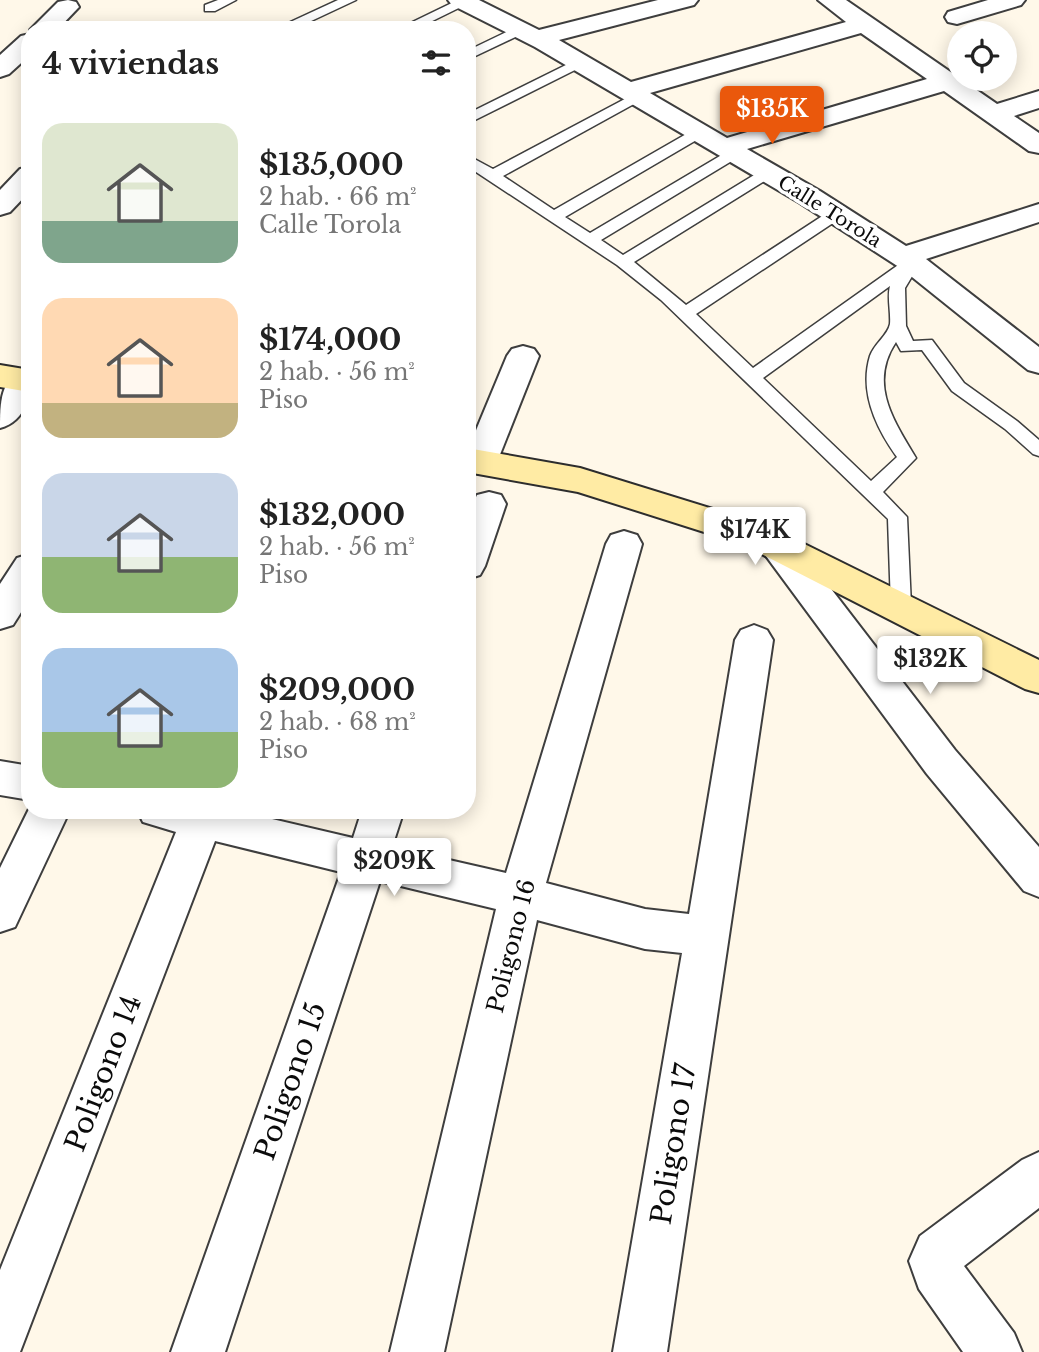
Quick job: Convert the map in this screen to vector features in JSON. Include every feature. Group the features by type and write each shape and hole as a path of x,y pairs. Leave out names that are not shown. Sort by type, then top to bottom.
{"street":[{"path":"529,34 686,0"},
{"path":"830,0 947,80"},
{"path":"957,17 1013,0"},
{"name":"Calle Torola","path":"462,1 580,62 836,214 908,260 1039,363"},
{"path":"52,21 67,7"},
{"path":"633,94 866,24"},
{"path":"0,69 21,49"},
{"path":"729,150 947,82"},
{"path":"964,91 1039,145"},
{"path":"996,113 1039,99"},
{"path":"0,206 21,185"},
{"path":"908,260 1039,212"},
{"path":"476,457 523,356"},
{"path":"0,417 19,373"},
{"path":"476,461 580,480 755,535 901,606 1039,678"},
{"path":"476,541 489,504"},
{"name":"Poligono 16","path":"417,1352 522,896 624,544"},
{"path":"779,547 941,761 1039,878"},
{"path":"0,615 21,581"},
{"name":"Poligono 17","path":"640,1352 754,640"},
{"path":"0,778 21,782"},
{"path":"0,912 45,819"},
{"name":"Poligono 14","path":"0,1336 187,819"},
{"path":"212,819 645,929 707,936"},
{"name":"Poligono 15","path":"198,1352 380,819"},
{"path":"995,1352 937,1271 934,1261 938,1254 1039,1177"}],"lane":[{"path":"209,8 229,0"},
{"path":"301,21 349,0"},
{"path":"421,21 462,1"},
{"path":"476,53 529,34"},
{"path":"476,115 580,62"},
{"path":"493,175 633,94"},
{"path":"554,217 700,132"},
{"path":"590,240 729,150"},
{"path":"476,165 623,262 687,313 897,517 901,606"},
{"path":"623,262 769,172"},
{"path":"687,313 836,214"},
{"path":"908,260 897,288 898,326 907,347 926,344 958,387 1011,425 1039,450"},
{"path":"752,377 908,260"},
{"path":"871,492 907,458 891,436 881,414 875,380 878,354 898,326"}]}
